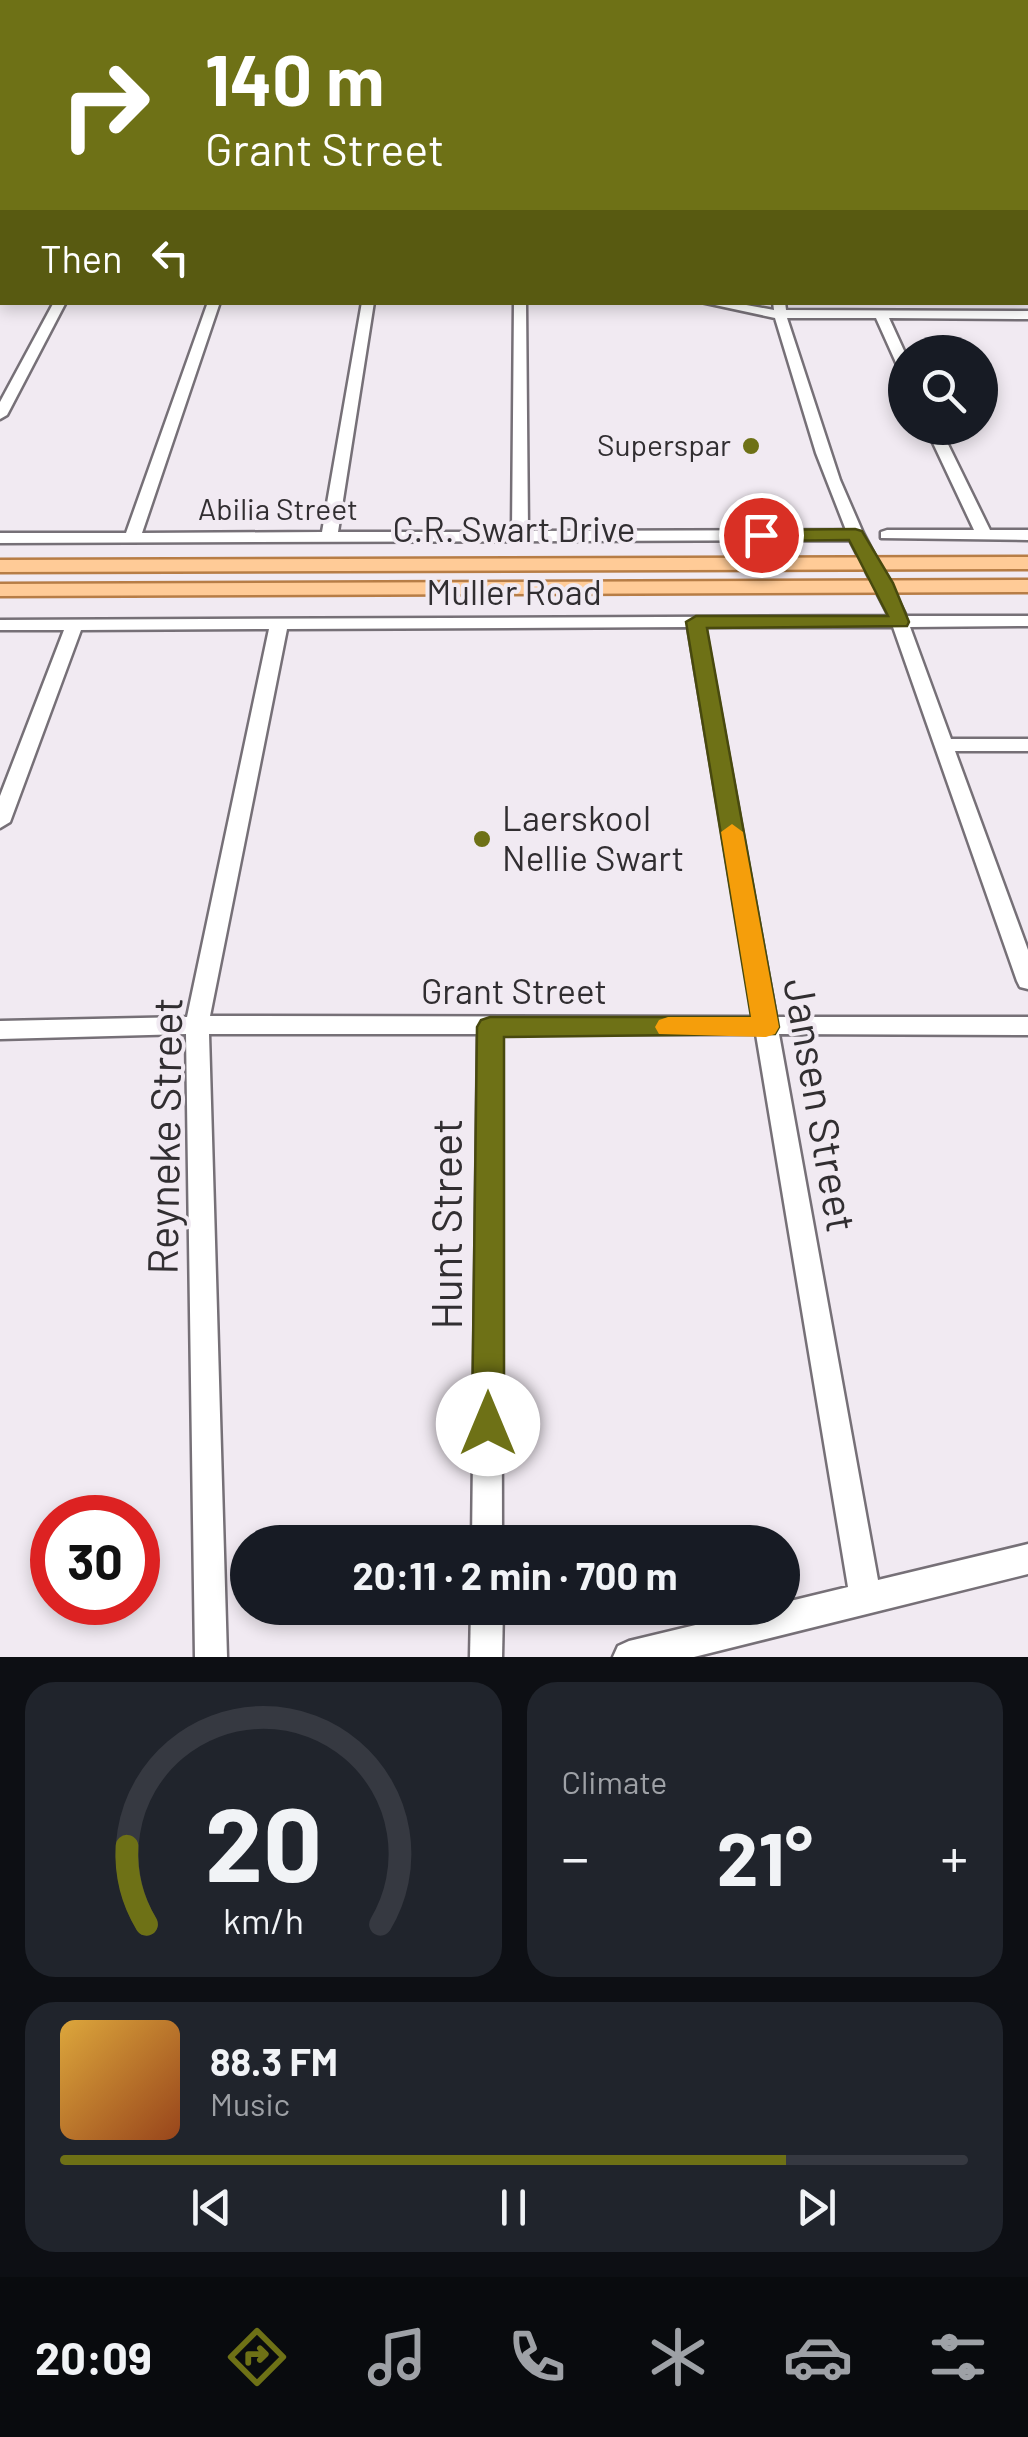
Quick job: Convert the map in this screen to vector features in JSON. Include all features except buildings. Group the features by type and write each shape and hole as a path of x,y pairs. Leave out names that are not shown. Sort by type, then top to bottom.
{"main road":[{"name":"C.R. Swart Drive","path":"0,566 790,562 805,569 954,586 1028,586"},
{"name":"C.R. Swart Drive","path":"0,590 880,576 1028,563"}],"street":[{"path":"0,416 58,305"},
{"path":"132,538 213,305"},
{"path":"329,537 368,305"},
{"path":"520,305 520,536"},
{"path":"744,305 881,315 1028,315"},
{"path":"780,308 855,535 880,576 900,622 1028,981"},
{"path":"881,315 890,335"},
{"path":"941,445 984,536"},
{"name":"Abilia Street","path":"0,538 855,535"},
{"path":"887,535 1028,535"},
{"name":"Jansen Street","path":"696,622 866,1600"},
{"name":"Muller Road","path":"0,625 1028,622"},
{"name":"Reyneke Street","path":"210,1657 197,1025 279,624"},
{"path":"0,822 74,625"},
{"path":"944,746 1028,745"},
{"name":"Grant Street","path":"0,1030 197,1025 1028,1026"},
{"name":"Hunt Street","path":"487,1525 490,1027"},
{"path":"628,1657 1028,1559"},
{"path":"486,1657 487,1625"}],"slow traffic":[{"path":"668,1027 766,1027 732,832"}],"place":[{"name":"Superspar","path":"751,446"},
{"name":"Laerskool Nellie Swart","path":"482,839"}],"route":[{"path":"488,1424 490,1027 766,1027 696,622 900,622 884,583 855,535 761,535"}]}
